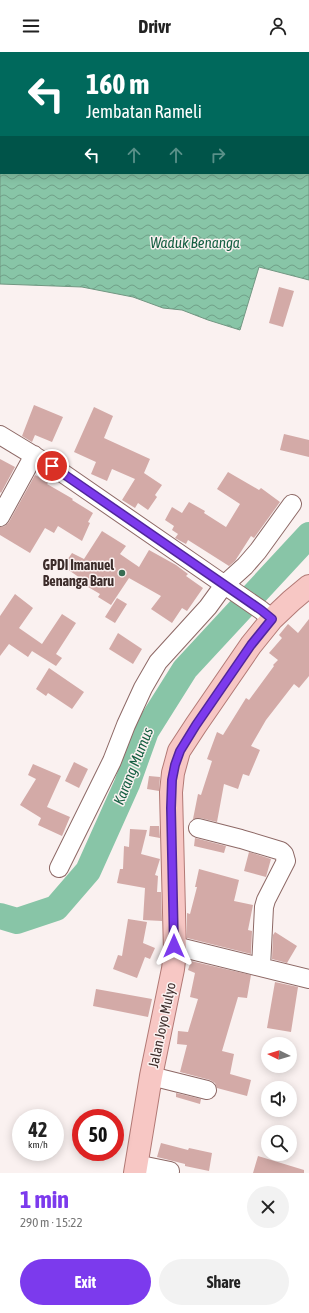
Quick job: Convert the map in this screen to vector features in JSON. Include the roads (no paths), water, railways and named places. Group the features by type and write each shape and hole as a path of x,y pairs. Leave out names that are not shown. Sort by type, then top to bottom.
{"main road":[{"name":"Jalan Joyo Mulyo","path":"135,1169 151,1076 173,969 174,946 171,803 173,772 175,765 180,751 196,725 251,645 266,614 291,601 309,586"}],"street":[{"path":"0,435 62,472 266,614"},
{"path":"0,517 34,455"},
{"path":"59,868 112,761 143,688 158,662 208,607 225,585 258,551 292,504"},
{"path":"198,828 241,839 284,854 286,861 266,900 264,907 261,967"},
{"path":"174,946 309,979"},
{"path":"151,1076 207,1090"},
{"path":"135,1169 170,1171"}],"water":[{"name":"Waduk Benanga","path":"0,174 309,174 309,280 259,267 240,330 182,310 163,308 133,297 82,287 0,284"}],"waterway":[{"name":"Karang Mumus","path":"0,916 17,921 56,908 88,871 127,784 146,731 185,669 309,535"}],"place":[{"name":"GPDI Imanuel Benanga Baru","path":"122,573"}]}
